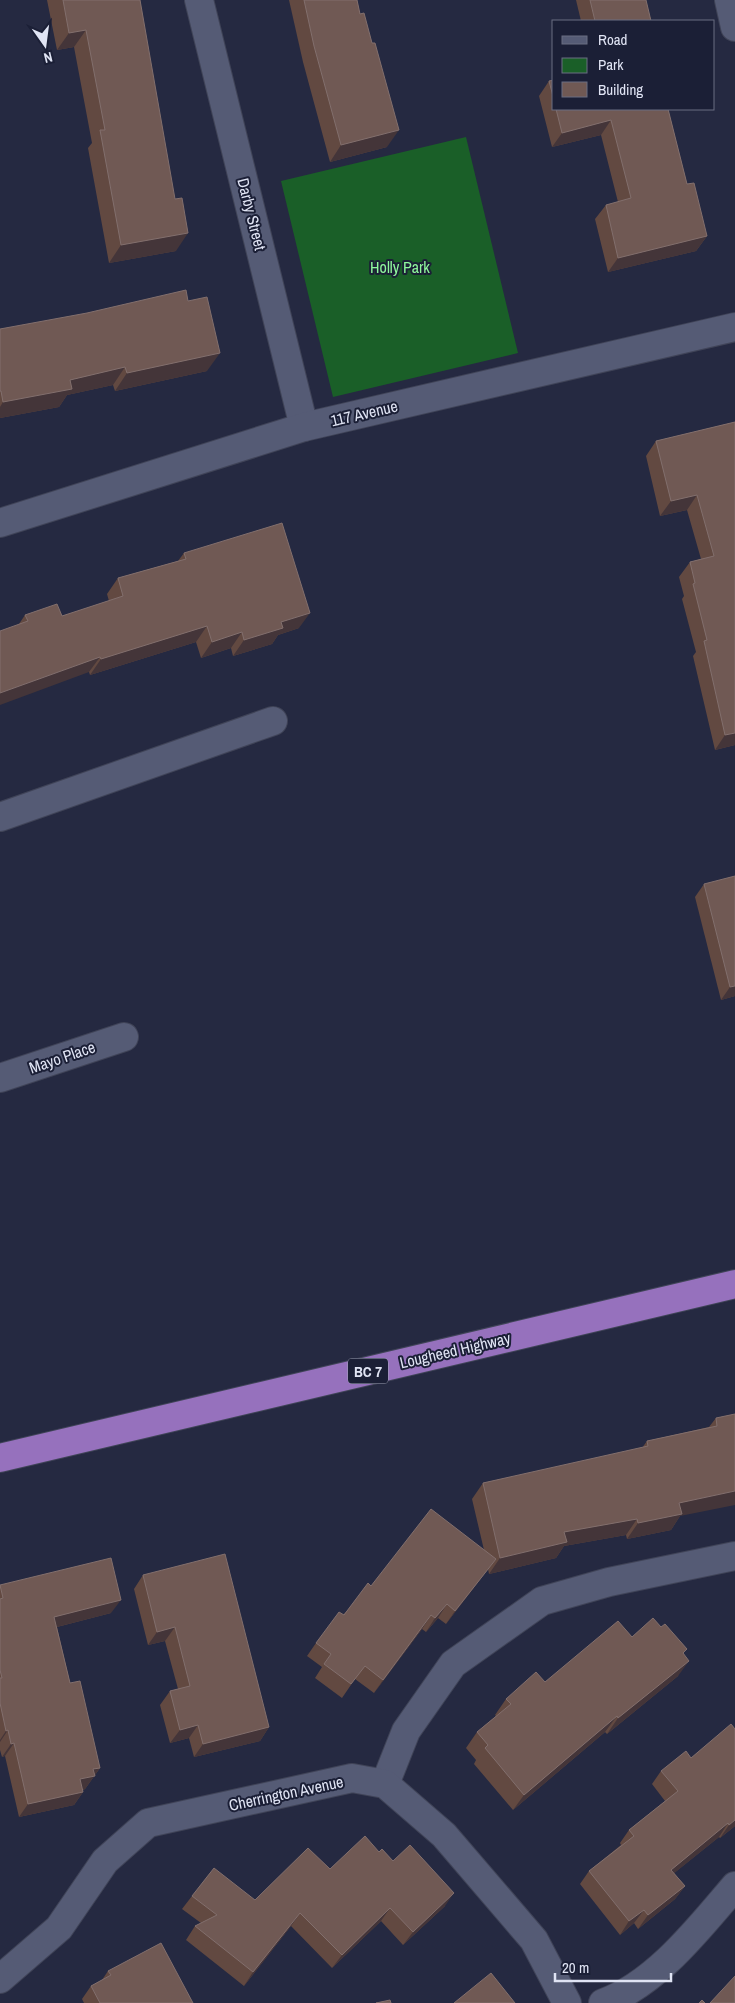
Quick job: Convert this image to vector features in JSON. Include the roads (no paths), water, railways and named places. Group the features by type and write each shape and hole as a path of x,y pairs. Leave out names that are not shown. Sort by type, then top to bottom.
{"highway":[{"name":"Lougheed Highway","path":"0,1458 735,1284"}],"street":[{"name":"Darby Street","path":"199,0 304,427"},
{"path":"729,0 735,27"},
{"name":"117 Avenue","path":"0,523 304,427 735,328"},
{"path":"0,816 274,721"},
{"name":"Mayo Place","path":"0,1078 124,1036"},
{"path":"567,2003 534,1940 444,1835 385,1784 406,1731 453,1664 542,1601 609,1582 735,1556"},
{"name":"Cherrington Avenue","path":"0,1979 59,1928 105,1861 148,1823 352,1778 385,1784"},
{"path":"603,2003 614,1999 662,1967 735,1886"}],"park label":[{"name":"Holly Park","path":"400,267"}]}
